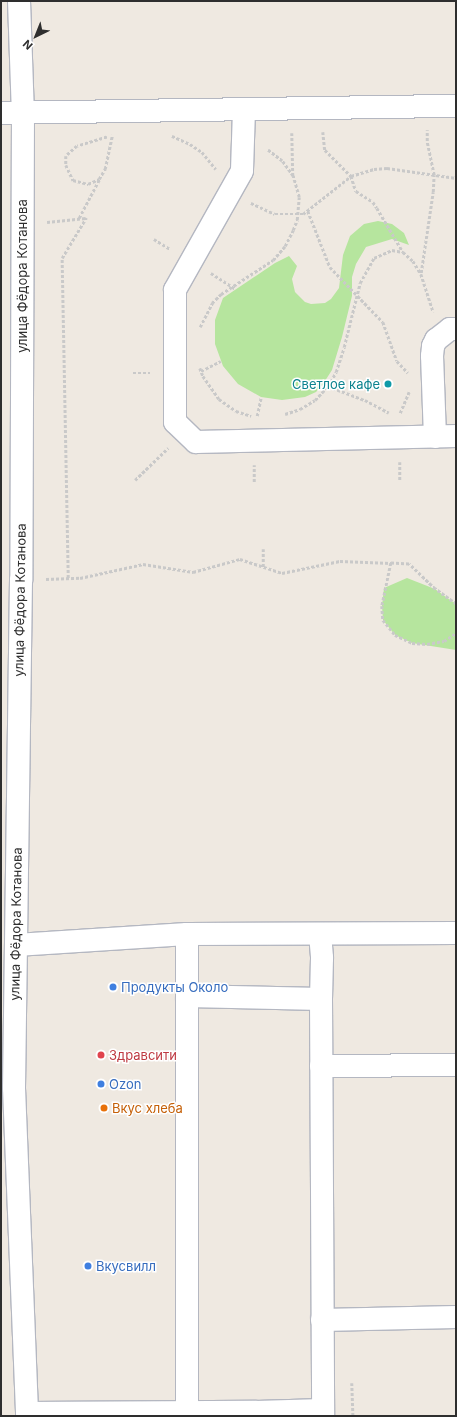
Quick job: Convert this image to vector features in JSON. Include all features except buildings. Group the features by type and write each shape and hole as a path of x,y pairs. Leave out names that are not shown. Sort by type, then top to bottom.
{"street":[{"name":"улица Фёдора Котанова","path":"20,1 23,113 21,580 16,945 8,1088 27,1413 187,1412"},
{"path":"1,113 456,106"},
{"path":"244,110 242,171 175,290 175,422 196,442 446,437 432,356 433,346 448,332"},
{"path":"16,945 187,934 456,933"},
{"path":"187,934 187,1412 323,1413 320,999 322,958 320,934"},
{"path":"187,996 320,999"},
{"path":"321,1066 456,1065"},
{"path":"322,1320 456,1316"}],"path":[{"path":"421,274 433,192 434,175 426,141 428,128 426,106"},
{"path":"321,108 325,150 351,176 356,191 373,202 403,252 413,261 421,274 448,332"},
{"path":"199,333 206,314 221,294 273,260 285,246 293,230 297,215 299,196 293,176 292,109"},
{"path":"105,169 99,179 88,184 73,180 66,165 66,156 77,146 119,133"},
{"path":"79,218 105,169 112,135"},
{"path":"168,135 179,138 202,152 214,165 219,174 233,187 259,208 275,214 303,214 351,176 374,169 387,168 456,178"},
{"path":"243,137 263,146 282,161 293,176"},
{"path":"308,211 330,267 383,322 397,361 412,377"},
{"path":"22,224 86,218 62,258 68,578"},
{"path":"282,415 300,409 315,400 328,386 336,372 344,347 360,283 374,258 392,250 403,252"},
{"path":"200,364 203,376 219,398 236,410 252,416 262,416"},
{"path":"328,386 365,400 393,416"},
{"path":"135,480 185,432"},
{"path":"263,549 263,567"},
{"path":"21,580 80,578 143,564 193,572 240,559 282,573 340,561 391,563 409,564 430,585 456,604"},
{"path":"391,563 382,606 383,620 395,635 412,643 427,644 444,641 456,634"},
{"path":"352,1383 353,1416"}],"green space":[{"path":"378,221 392,224 404,233 409,245 392,239 366,247 356,264 352,277 352,296 342,337 332,370 323,384 316,392 305,397 282,400 261,397 238,384 223,366 215,344 215,320 223,298 275,263 289,256 297,266 292,279 295,292 305,302 311,304 325,303 331,299 339,288 343,255 350,236 364,224"},
{"path":"407,578 435,589 456,604 456,650 412,643 395,635 383,620 382,606 384,588"}],"place":[{"name":"Светлое кафе","path":"388,384"},
{"name":"Продукты Около","path":"113,987"},
{"name":"Здравсити","path":"101,1055"},
{"name":"Ozon","path":"101,1084"},
{"name":"Вкус хлеба","path":"104,1108"},
{"name":"Вкусвилл","path":"88,1266"}]}
